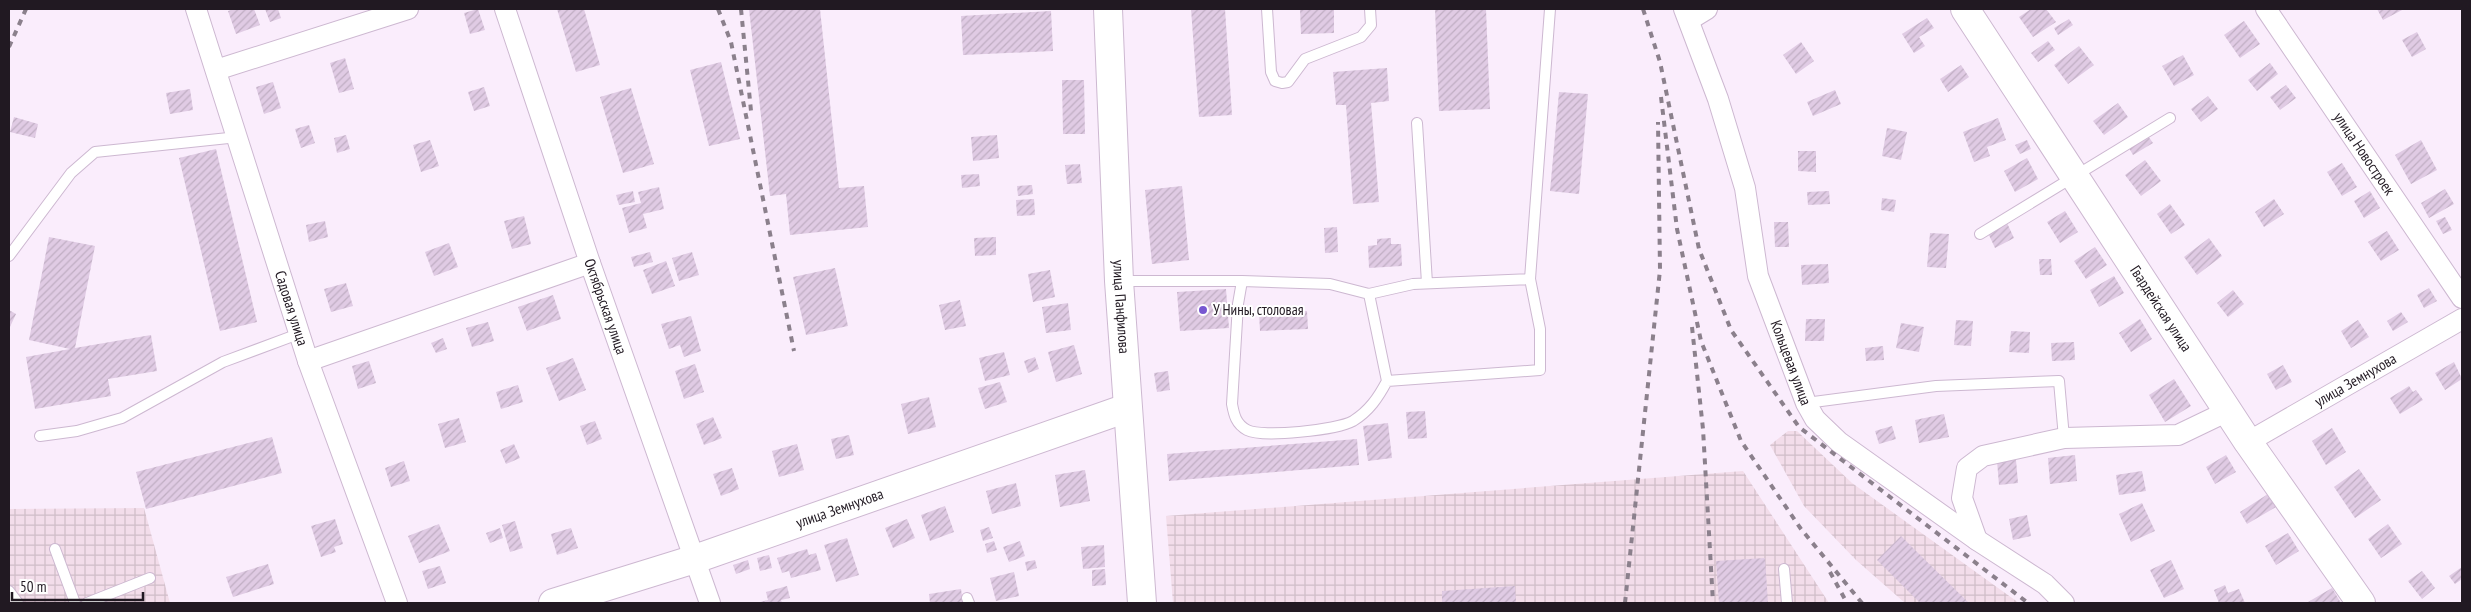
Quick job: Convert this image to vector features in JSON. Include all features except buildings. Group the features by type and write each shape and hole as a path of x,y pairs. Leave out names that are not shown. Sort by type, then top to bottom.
{"main road":[{"name":"улица Панфилова","path":"1108,9 1119,281 1142,603"},
{"name":"Гвардейская улица","path":"1965,9 2248,442 2361,603"},
{"name":"улица Земнухова","path":"553,603 695,558 1127,408"}],"street":[{"name":"Садовая улица","path":"196,9 301,332 308,361 397,603"},
{"path":"216,70 408,9"},
{"name":"Октябрьская улица","path":"505,9 590,263 710,603"},
{"path":"1687,15 1706,9"},
{"name":"улица Новостроек","path":"2266,9 2462,298"},
{"name":"Кольцевая улица","path":"1687,15 1718,99 1745,188 1758,276 1806,403 1815,419 1839,442 1977,540 2045,584 2064,603"},
{"path":"308,361 590,263"},
{"name":"улица Земнухова","path":"2248,442 2462,319"},
{"path":"1977,540 1962,498 1967,468 1983,456 2064,438 2178,436 2228,411"}],"lane":[{"path":"1267,9 1271,72 1275,81 1282,83 1288,82 1306,59 1361,37 1370,25 1370,9"},
{"path":"1388,381 1540,370 1540,329 1530,279 1550,9"},
{"path":"1980,234 2170,118"},
{"path":"1417,122 1427,283"},
{"path":"9,256 71,173 95,152 238,137"},
{"path":"1119,281 1242,281 1330,284 1369,294 1413,284 1530,279"},
{"path":"1242,281 1238,304 1232,404 1235,419 1247,430 1275,433 1332,428 1351,422 1368,410 1388,381 1369,294"},
{"path":"40,436 77,431 122,418 223,362 301,332"},
{"path":"1806,403 1936,386 2059,381 2064,438"},
{"path":"55,549 75,603"},
{"path":"1784,569 1787,603"},
{"path":"87,603 150,578"},
{"path":"9,591 18,603"}],"shaded area":[{"path":"1788,431 1797,431 1852,483 2019,603 1905,603 1856,560 1804,506 1770,445"},
{"path":"1743,471 1829,603 1173,603 1166,516"},
{"path":"144,508 170,603 9,603 9,509"}],"railway":[{"path":"9,47 26,9"},
{"path":"718,9 731,42 794,351"},
{"path":"741,9 751,111"},
{"path":"1643,9 1660,62 1699,249 1731,330 1799,427 2028,603"},
{"path":"1661,97 1677,229 1701,341 1741,441 1801,529 1862,603"},
{"path":"1625,603 1660,270 1658,122"},
{"path":"1692,327 1703,429 1713,603"},
{"path":"1830,572 1847,603"}],"place":[{"name":"У Нины, столовая","path":"1203,310"}]}
